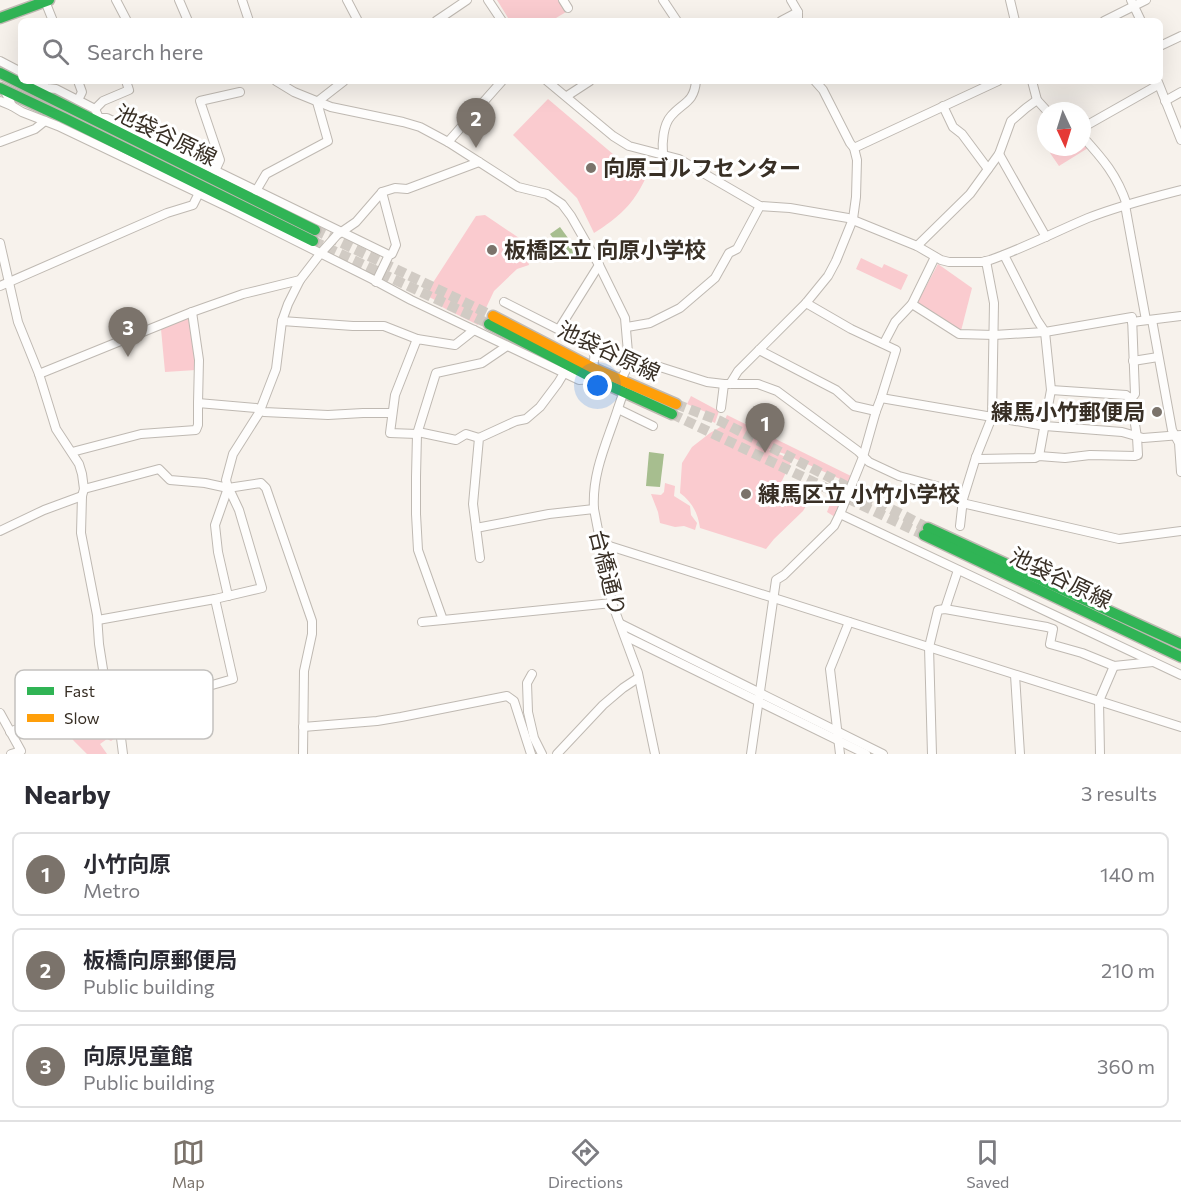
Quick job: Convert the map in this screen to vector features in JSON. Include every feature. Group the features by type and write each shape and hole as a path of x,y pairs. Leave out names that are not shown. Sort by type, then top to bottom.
{"main road":[{"path":"0,18 40,2"},
{"name":"池袋谷原線","path":"0,73 18,81"},
{"name":"池袋谷原線","path":"2,93 74,123 314,236 94,115 25,84"},
{"name":"池袋谷原線","path":"491,320 624,391 674,409 621,380 594,373"},
{"name":"池袋谷原線","path":"1181,644 926,531 1181,657"}],"street":[{"path":"116,0 125,18"},
{"path":"179,0 187,18"},
{"path":"242,0 248,18"},
{"path":"347,0 356,18"},
{"path":"440,18 467,0"},
{"path":"488,0 500,18"},
{"path":"563,0 568,8"},
{"path":"664,0 675,18"},
{"path":"791,0 798,12 798,18"},
{"path":"1010,0 1014,18"},
{"path":"1109,18 1133,3 1146,0"},
{"path":"40,2 51,18"},
{"path":"1133,3 1140,18"},
{"path":"787,18 798,12"},
{"path":"1163,45 1181,36"},
{"path":"0,62 18,71"},
{"path":"38,84 56,89 78,100 94,115 107,118 389,255"},
{"path":"78,100 82,92 79,84"},
{"path":"94,115 103,101 129,90 127,84"},
{"path":"281,84 318,102 420,127 448,142 518,187 547,194 562,204 599,265 626,318 630,364 621,380"},
{"path":"318,102 340,84"},
{"path":"448,142 499,84"},
{"path":"551,84 613,136 629,146 679,159 760,206 790,208 853,219 949,262 986,261 1090,218 1126,205 1181,190"},
{"path":"567,96 585,84"},
{"path":"663,154 662,140 669,117 685,105 695,91 696,84"},
{"path":"722,408 727,384 806,303 828,276 853,219 857,179 854,148 824,90 818,84"},
{"path":"854,148 991,84"},
{"path":"917,246 970,194 988,169 999,153 1011,121 1037,100 1033,84"},
{"path":"1091,123 1156,84"},
{"path":"1158,84 1181,140"},
{"path":"216,171 220,160 200,101 240,92"},
{"path":"1165,101 1181,92"},
{"path":"2,93 12,106 22,112 58,126 199,193 564,373 579,380 594,373 595,354 587,344 504,302"},
{"path":"256,190 266,174 328,141 318,102"},
{"path":"943,106 952,127 962,134 988,169"},
{"path":"0,142 35,129 45,121"},
{"path":"1091,146 1104,160 1121,187 1126,205 1172,430 1178,435 1181,472"},
{"path":"999,153 1046,237"},
{"path":"98,620 262,588 239,510 226,480 233,453 260,410 276,369 282,321 300,280 337,235 356,222 382,192 395,188 407,189 479,162"},
{"path":"376,282 396,245 382,192"},
{"path":"0,286 167,213 193,205 199,193"},
{"path":"627,327 650,323 680,308 715,278 729,253 736,249 760,206"},
{"path":"0,243 18,322 39,374 56,429 79,464 82,474 81,533 98,620 104,670"},
{"path":"1004,255 1045,332 1050,390 1039,456"},
{"path":"884,344 895,322 912,304 935,257"},
{"path":"960,526 963,501 975,457 992,417 994,297 986,261"},
{"path":"559,328 599,265"},
{"path":"39,374 192,312 243,294 300,280"},
{"path":"751,754 776,580 834,526 863,457 896,350 806,303"},
{"path":"912,304 959,334 994,335 1045,332 1132,317 1135,394 1131,399"},
{"path":"72,452 141,434 196,430 199,360 192,312"},
{"path":"1132,322 1181,316"},
{"path":"282,321 384,326 417,339 455,345 474,330"},
{"path":"417,339 395,394 390,433 417,433 456,440 466,434 479,438 526,418 540,407 564,373"},
{"path":"443,620 418,550 417,433 436,373 482,363 507,346"},
{"path":"759,350 836,390 854,406 876,411"},
{"path":"1133,361 1158,357"},
{"path":"630,364 660,367 707,382 758,384 777,391 858,451 869,462 898,476 944,488 963,501 1119,539 1181,531"},
{"path":"975,457 980,459 1039,456 1065,458 1090,455 1138,455 1131,399 1126,395 1050,390"},
{"name":"台橋通り","path":"624,391 601,455 593,497 594,509 612,603 638,673 655,754"},
{"path":"881,398 1045,426 1122,432 1143,438 1178,435"},
{"path":"198,403 256,408 264,412 328,415 392,413"},
{"path":"618,409 653,426"},
{"path":"479,438 473,504 480,558"},
{"path":"0,531 83,493 159,469 170,480 205,483 228,488 261,483 266,488 312,621 312,634 304,671 303,754"},
{"path":"228,488 215,525 218,552 228,596"},
{"path":"476,528 549,514 594,509"},
{"path":"840,514 1181,675"},
{"path":"600,543 1181,727"},
{"path":"945,609 958,570"},
{"path":"213,685 233,679 215,599"},
{"path":"422,622 612,603"},
{"path":"932,754 928,646 938,610 945,609 1047,627 1053,629 1050,644 1082,653 1114,666 1153,662"},
{"path":"840,754 830,669 849,622"},
{"path":"621,624 839,736 883,754"},
{"path":"625,636 759,696"},
{"path":"1100,754 1099,701 1114,666"},
{"path":"532,674 526,684 528,712 534,738 542,754"},
{"path":"1015,675 1020,754"},
{"path":"557,754 603,705 638,678"},
{"path":"303,727 385,719 507,696 514,701 531,754"},
{"path":"0,712 21,751 11,754"},
{"path":"10,732 15,730"},
{"path":"839,736 866,754"},
{"path":"121,739 123,754"}],"shaded area":[{"path":"497,0 559,0 566,12 556,18 508,18"},
{"name":"向原ゴルフセンター","path":"548,99 620,160 650,177 646,177 624,210 594,233 577,198 513,135"},
{"path":"1052,156 1075,156 1059,166"},
{"path":"485,215 522,240 529,265 517,269 494,291 478,325 442,307 443,304 425,295 476,216"},
{"path":"560,227 579,253 569,260 550,234"},
{"path":"861,258 882,268 884,264 908,275 901,290 856,269"},
{"path":"938,264 972,288 961,331 917,303"},
{"path":"187,318 190,320 197,360 196,370 165,372 161,329"},
{"path":"691,396 719,411 715,423 707,419 708,413 687,404"},
{"path":"727,415 853,477 835,517 827,512 840,479 785,454 766,448 792,460 777,491 806,506 803,511 766,549 700,528 694,508 680,493 682,463 692,447 722,426"},
{"path":"649,452 664,454 660,487 646,486"},
{"path":"665,483 675,486 674,496 690,506 691,515 697,523 695,530 660,523 651,494 661,495 664,492"},
{"path":"107,739 100,744 107,754 87,754 73,740"}],"tunnel":[{"path":"315,230 493,316"},
{"path":"313,241 489,324"},
{"path":"676,404 720,421 928,528"},
{"path":"672,414 924,535"}],"traffic: fast":[{"path":"0,18 49,0"},
{"path":"0,73 18,82"},
{"path":"22,84 315,230"},
{"path":"0,88 313,241"},
{"path":"489,324 595,379 672,414"},
{"path":"928,528 1181,644"},
{"path":"924,535 1181,657"}],"traffic: slow":[{"path":"493,316 593,368 676,404"}],"place":[{"name":"板橋向原郵便局","path":"476,148"},
{"name":"向原ゴルフセンター","path":"591,168"},
{"name":"板橋区立 向原小学校","path":"492,250"},
{"name":"向原児童館","path":"128,357"},
{"name":"練馬小竹郵便局","path":"1157,412"},
{"name":"小竹向原","path":"765,453"},
{"name":"練馬区立 小竹小学校","path":"746,494"}]}
